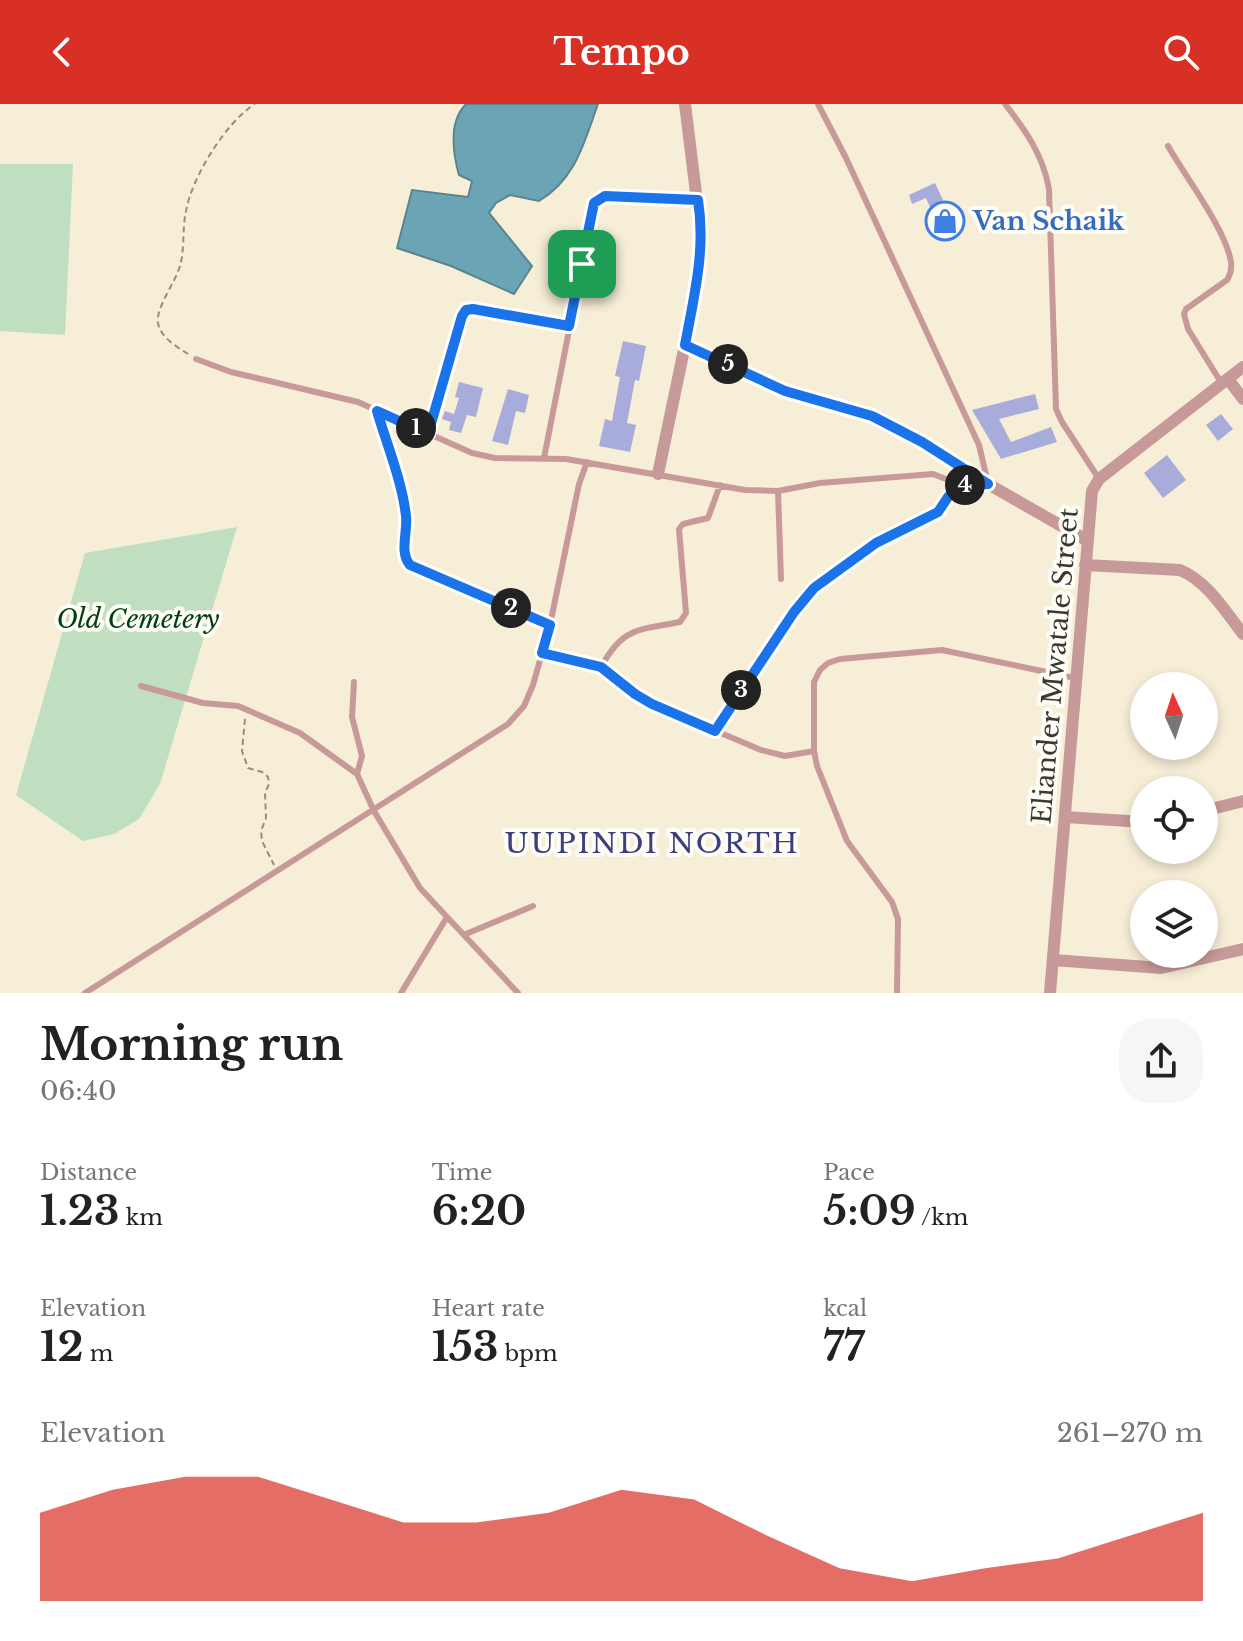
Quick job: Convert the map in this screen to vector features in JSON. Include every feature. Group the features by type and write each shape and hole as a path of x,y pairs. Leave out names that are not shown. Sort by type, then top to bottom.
{"street":[{"path":"658,474 685,345 702,242 685,104"},
{"name":"Eliander Mwatale Street","path":"1050,993 1092,491 1099,479 1243,367"},
{"path":"1225,381 1243,399"},
{"path":"988,484 1086,540"},
{"path":"1085,565 1180,570 1192,575 1243,634"},
{"path":"1218,807 1243,801"},
{"path":"1065,817 1130,821"},
{"path":"1053,960 1161,968 1243,949"}],"lane":[{"path":"818,104 979,445 988,484"},
{"path":"1005,104 1040,155 1049,189 1056,409 1099,479"},
{"path":"1168,146 1213,222 1231,261 1227,280 1186,309 1184,314 1188,329 1225,381"},
{"path":"544,458 594,203 605,196 698,200"},
{"path":"685,345 785,391 872,416 922,442 988,484"},
{"path":"196,359 231,372 328,393 472,453 508,459 587,462 745,490 778,491 820,483 933,474 961,485 988,484"},
{"path":"85,993 508,724 524,706 533,685 550,625 574,507 587,462"},
{"path":"601,667 624,636 684,619 679,529 683,524 708,518 720,485"},
{"path":"778,491 781,579"},
{"path":"897,993 898,919 892,902 847,841 821,778 814,751 814,682 820,670 840,659 942,650 1076,678"},
{"path":"542,653 601,667 652,704 775,754 794,755 814,751"},
{"path":"354,682 352,717 362,756 357,774"},
{"path":"141,686 203,703 238,706 300,733 357,774 374,811 420,888 518,993"},
{"path":"466,934 533,906"},
{"path":"401,993 447,917"}],"path":[{"path":"196,359 163,334 158,324 159,313 180,266 189,197 226,129 255,104"},
{"path":"428,434 466,310 569,326"},
{"path":"377,411 405,508 406,561 550,625"},
{"path":"715,731 794,612 814,588 876,543 938,512 961,485"},
{"path":"247,710 242,751 248,768 268,777 266,818 261,831 262,841 277,872"}],"green space":[{"path":"0,164 73,164 65,335 0,331"},
{"name":"Old Cemetery","path":"237,527 160,784 139,819 114,834 83,841 16,795 85,553"}],"water":[{"path":"466,104 598,104 577,158 552,192 539,201 510,195 496,203 489,213 532,266 514,294 451,266 397,248 412,190 468,197 472,181 459,175 454,138 456,120"}],"building":[{"path":"935,183 955,226 941,232 926,198 912,204 909,195"},
{"path":"623,341 646,346 639,381 635,380 627,423 636,425 630,452 599,446 605,419 612,421 620,377 615,376"},
{"path":"459,382 483,388 476,417 467,415 461,433 449,430 451,422 442,419 445,411 454,414 459,398 455,397"},
{"path":"508,389 529,395 525,413 516,411 508,445 492,441"},
{"path":"1035,394 1039,409 999,419 1011,442 1051,427 1057,442 1001,459 972,410"},
{"path":"1221,414 1233,429 1218,441 1206,425"},
{"path":"1167,455 1186,480 1163,498 1144,473"}],"place":[{"name":"Van Schaik","path":"945,221"}],"district":[{"name":"UUPINDI NORTH","path":"652,843"}],"route":[{"path":"598,198 698,200 702,242 685,345 785,391 872,416 922,442 988,484 961,485 938,512 876,543 814,588 794,612 715,731 652,704 601,667 542,653 550,625 406,561 405,508 377,411 428,434 466,310 569,326 582,264 594,203 598,198"}]}
